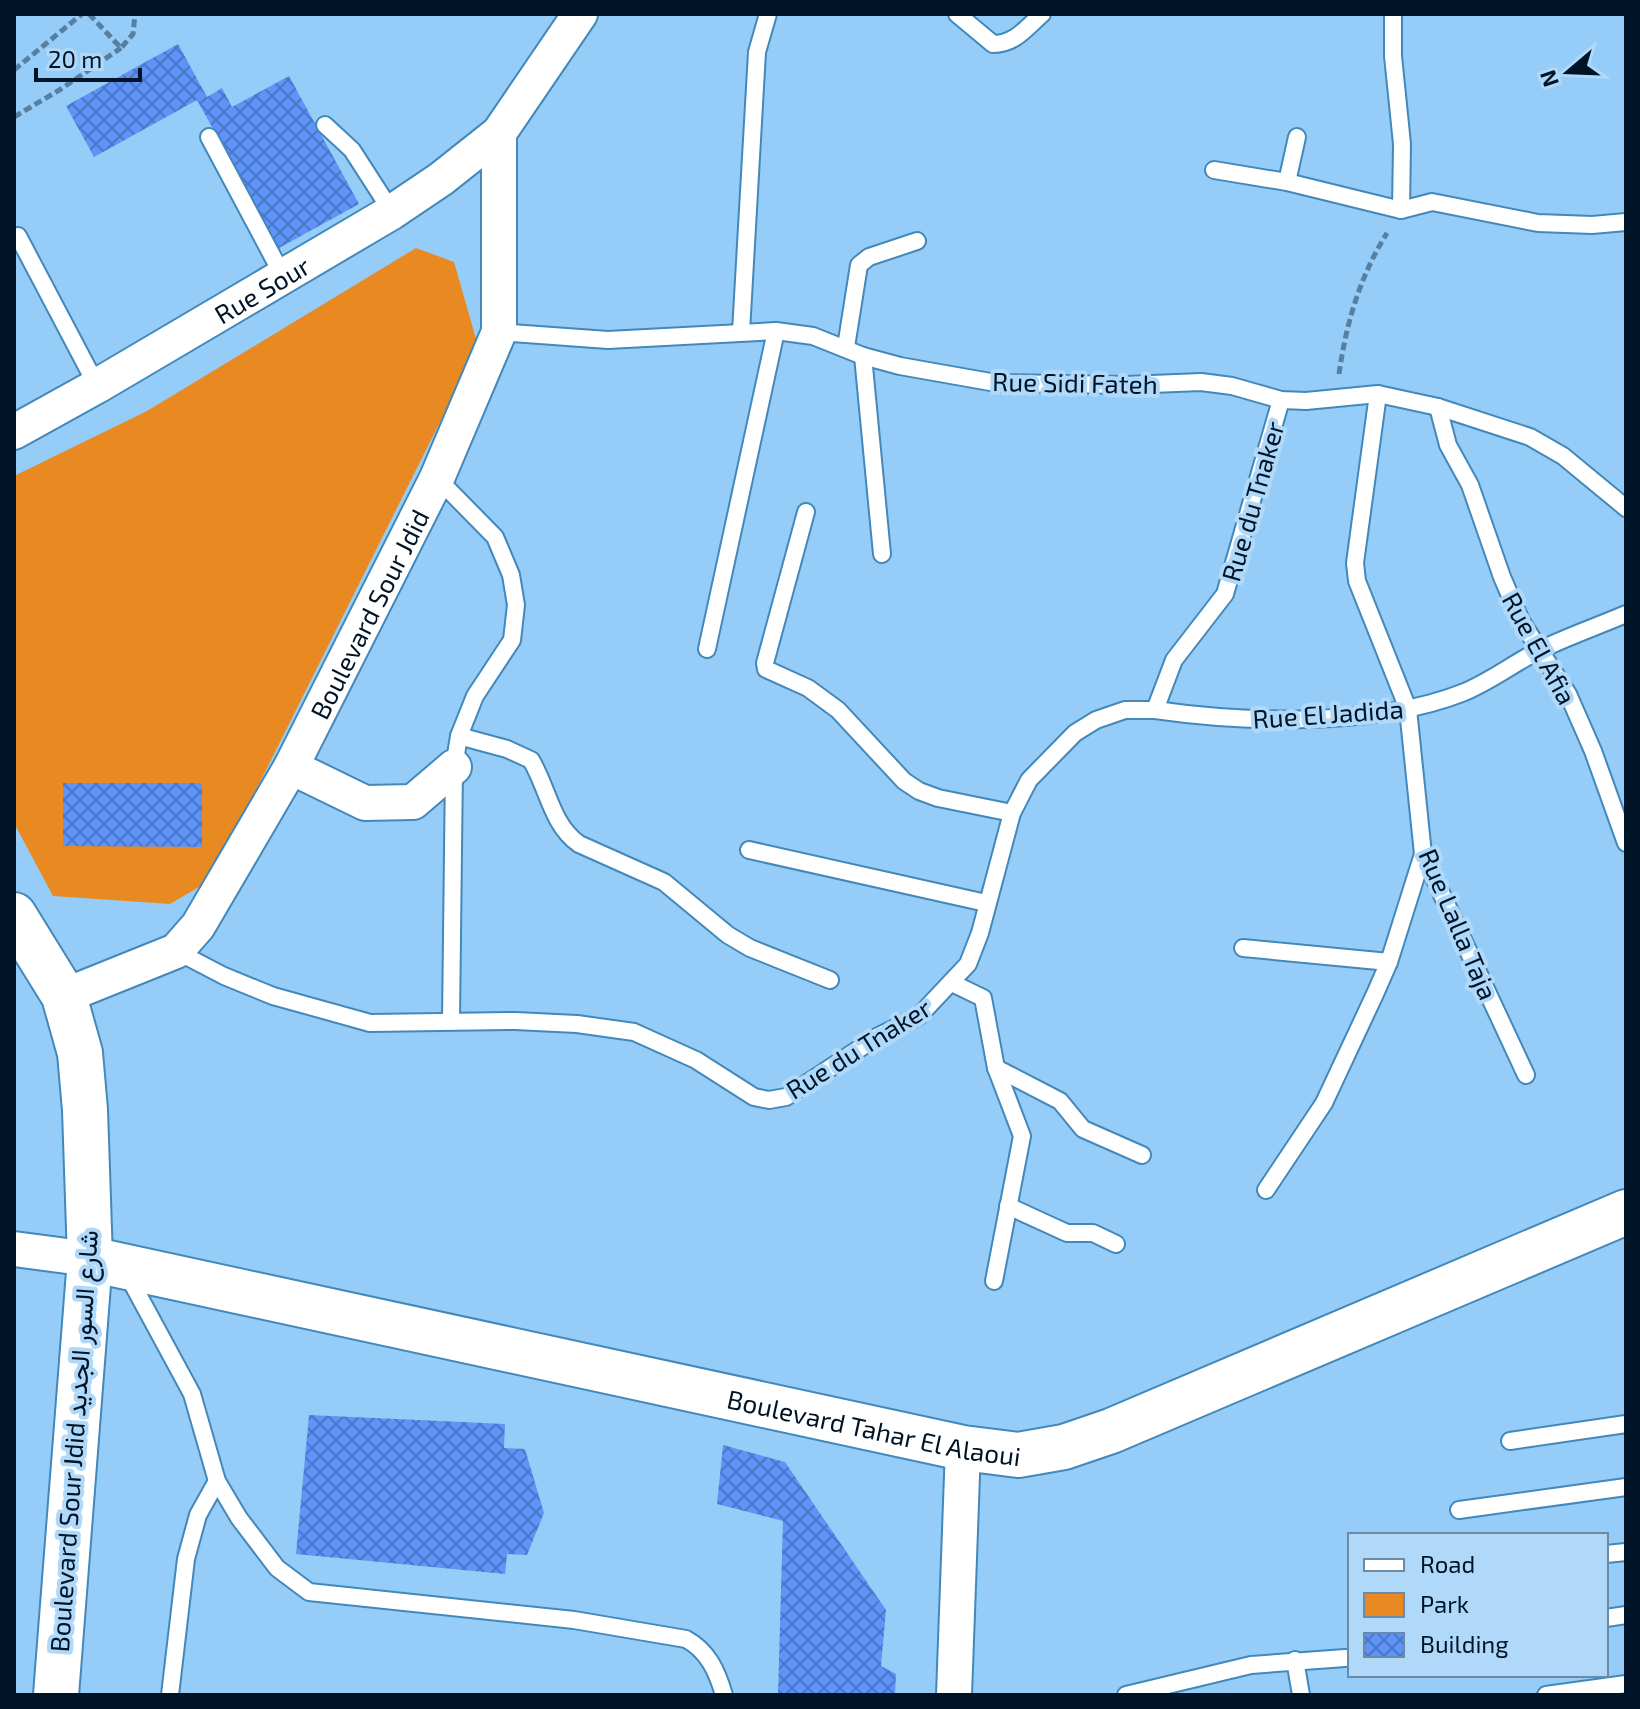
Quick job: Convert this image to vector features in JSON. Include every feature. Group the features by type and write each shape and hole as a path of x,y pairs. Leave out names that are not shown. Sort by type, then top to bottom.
{"street":[{"name":"Rue Sour","path":"14,432 392,212 441,179 499,133 580,14"},
{"name":"Boulevard Sour Jdid","path":"64,996 176,951 198,926 291,767 437,478 499,332 499,133"},
{"path":"291,767 365,803 413,802 456,752"},
{"name":"Boulevard Sour Jdid شارع السور الجديد","path":"14,915 64,996 81,1068 106,1263 56,1695"},
{"name":"Boulevard Tahar El Alaoui","path":"106,1263 963,1448 1018,1455 1064,1447 1111,1431 1626,1212"},
{"path":"14,1249 106,1263"},
{"path":"954,1695 963,1448"}],"lane":[{"path":"741,332 757,52 768,14"},
{"path":"957,14 993,44 1005,44 1015,39 1042,14"},
{"path":"1393,14 1393,56 1402,144 1401,210"},
{"path":"325,125 352,150 392,212"},
{"path":"209,137 283,276"},
{"path":"1287,182 1297,137"},
{"path":"1214,170 1287,182 1401,210 1432,202 1538,223 1592,225 1626,222"},
{"path":"18,236 97,386"},
{"path":"846,347 859,265 869,257 917,241"},
{"path":"707,649 776,331"},
{"name":"Rue Sidi Fateh","path":"499,332 608,340 776,331 813,336 863,356 900,366 996,383 1127,385 1201,382 1232,386 1281,400 1337,399 1378,394 1438,407 1530,437 1563,456 1626,508"},
{"path":"863,356 882,554"},
{"name":"Rue Lalla Taja","path":"1378,394 1355,563 1357,581 1408,709 1423,854 1526,1075"},
{"name":"Rue du Tnaker","path":"176,951 224,976 273,996 370,1023 577,1024 634,1032 696,1060 754,1097 769,1100 786,1097 877,1037 919,1016 968,964 980,933 1012,813 1029,780 1075,733 1096,720 1125,710 1155,710 1174,660 1225,594 1281,400"},
{"name":"Rue El Afia","path":"1438,407 1448,445 1470,485 1502,577 1521,621 1568,694 1593,751 1626,843"},
{"path":"437,478 495,537 511,575 516,605 508,650 485,679 456,752 451,1021"},
{"path":"806,512 765,663 766,669 808,688 838,710 904,781 919,791 938,798 1012,813"},
{"name":"Rue El Jadida","path":"1155,710 1240,719 1340,716 1408,709 1463,692 1541,650 1626,614"},
{"path":"456,752 507,749 531,760 559,822 567,835 579,844 664,882 728,935 750,948 830,980"},
{"path":"749,850 986,903"},
{"path":"1266,1190 1324,1103 1389,962 1423,854"},
{"path":"1243,948 1389,962"},
{"path":"952,983 983,998 996,1068 1022,1136 994,1281"},
{"path":"996,1068 1060,1101 1083,1129 1142,1155"},
{"path":"1008,1206 1067,1233 1093,1233 1116,1244"},
{"path":"106,1263 192,1394 217,1481 239,1518 277,1568 309,1592 574,1620 686,1639 701,1648 710,1661 724,1695"},
{"path":"1510,1441 1626,1424"},
{"path":"170,1695 186,1559 198,1515 217,1481"},
{"path":"1459,1510 1626,1487"},
{"path":"1126,1695 1243,1667 1295,1660 1345,1658"},
{"path":"1295,1660 1301,1695"},
{"path":"1546,1695 1626,1684"}],"path":[{"path":"14,70 82,14"},
{"path":"89,14 121,48"},
{"path":"14,117 121,48 133,34 135,14"},
{"path":"1337,399 1345,341 1360,283 1377,247 1401,210"}],"green space":[{"path":"416,248 454,262 478,346 211,880 170,904 53,896 14,823 14,476 147,411"}],"building":[{"path":"178,44 207,97 222,88 232,107 289,76 359,204 279,248 197,100 94,157 66,106"},
{"path":"63,783 202,783 202,847 63,846"},
{"path":"309,1415 505,1424 504,1448 525,1449 544,1513 527,1555 507,1554 505,1574 296,1554"},
{"path":"723,1445 785,1462 886,1610 881,1666 896,1674 895,1695 778,1695 783,1521 717,1504"}]}
